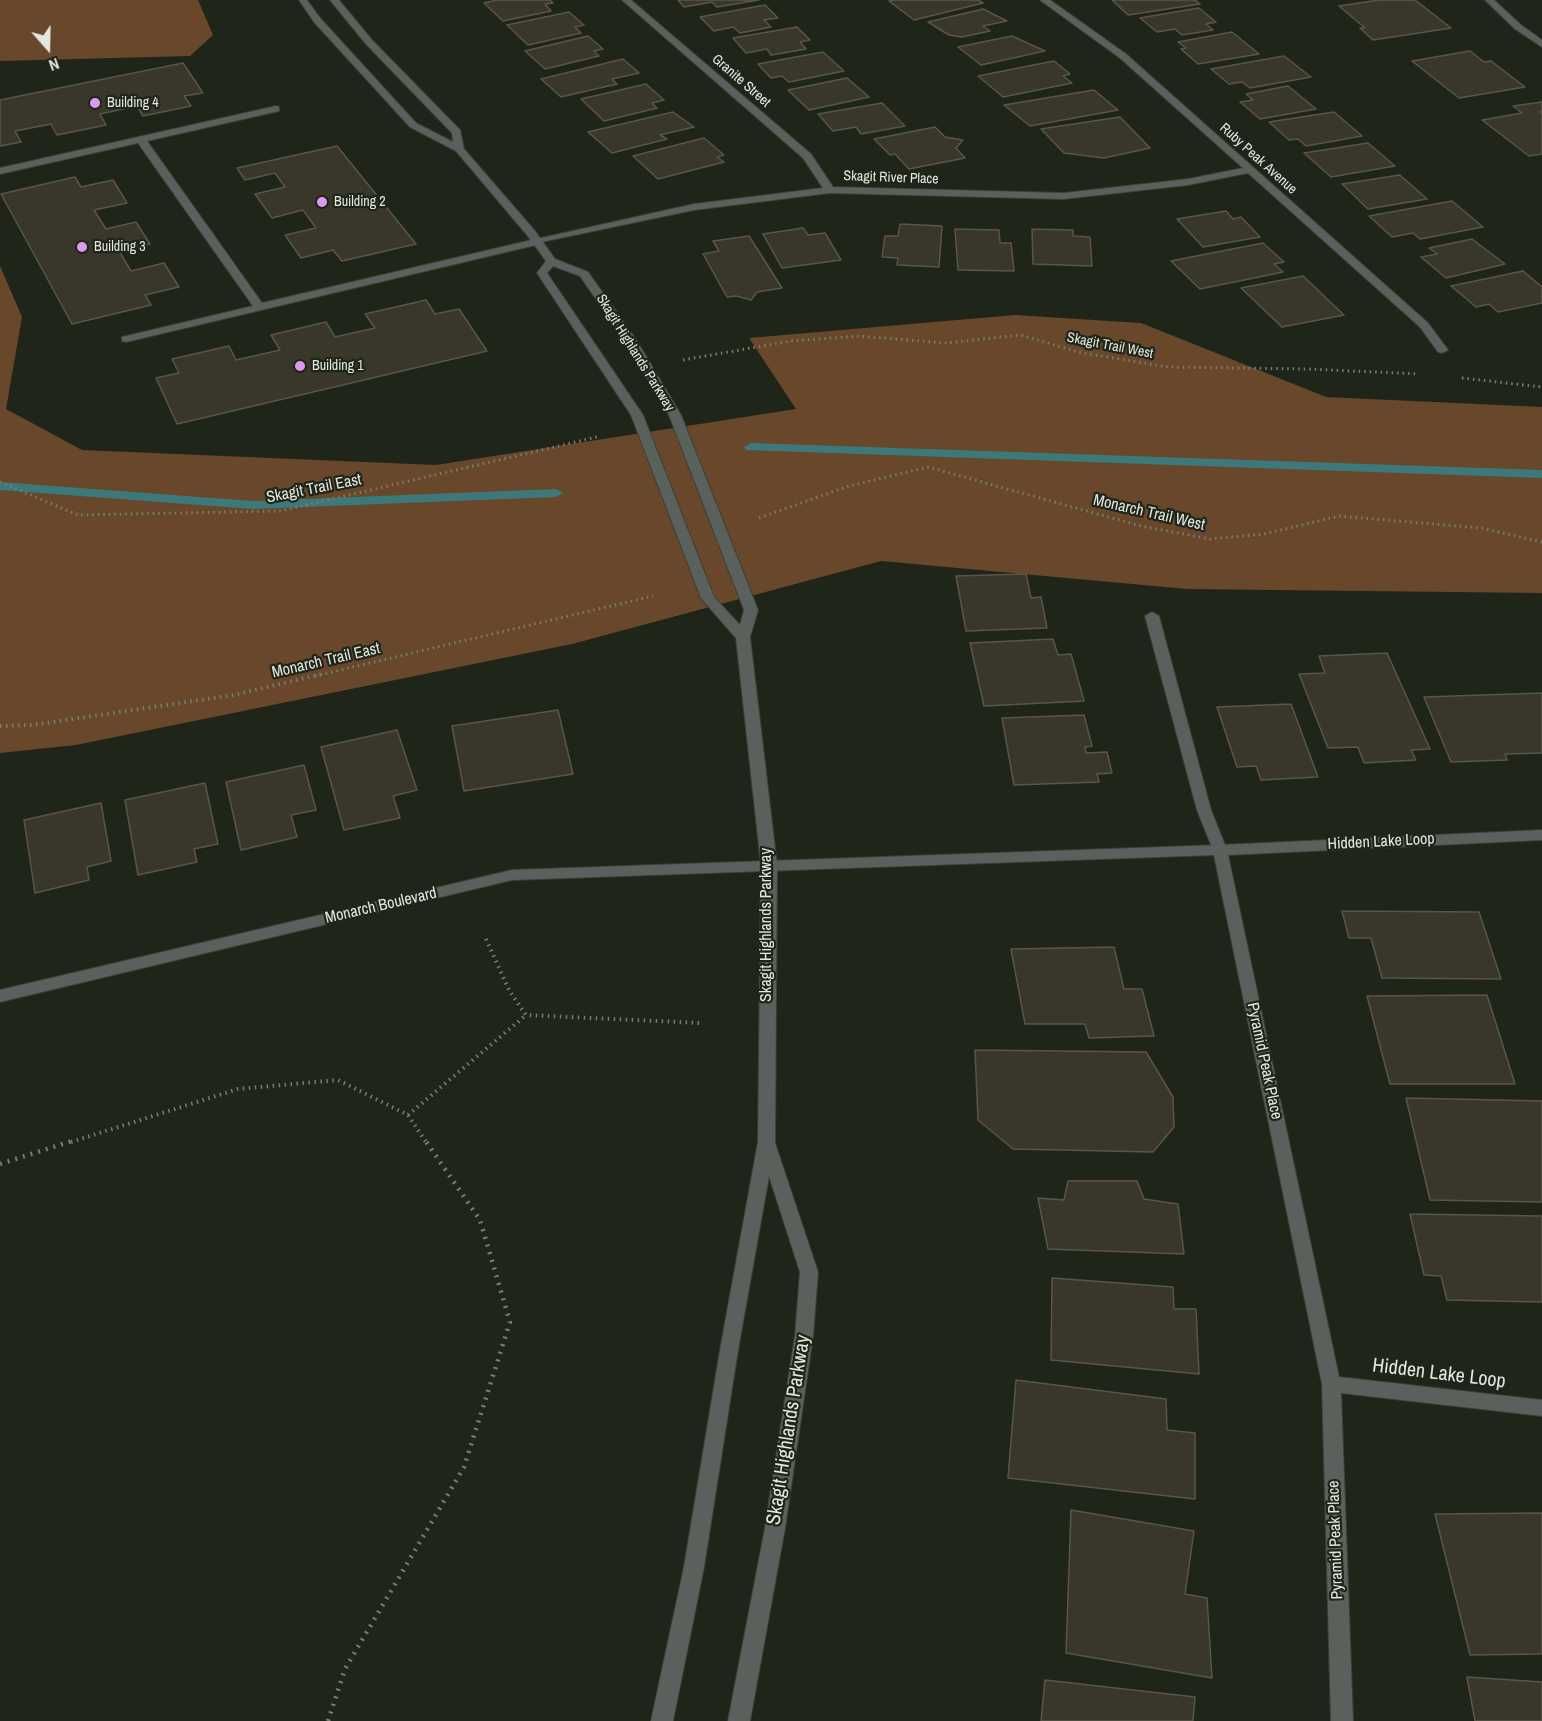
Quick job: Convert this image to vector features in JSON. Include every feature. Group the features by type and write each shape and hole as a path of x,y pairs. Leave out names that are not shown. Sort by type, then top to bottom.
{"street":[{"path":"303,0 317,20 413,125 459,149 531,232 551,261"},
{"path":"334,0 369,42 457,132 459,149"},
{"name":"Granite Street","path":"626,0 807,156 830,190"},
{"name":"Ruby Peak Avenue","path":"1044,0 1123,56 1424,325 1442,350"},
{"path":"1489,0 1518,27 1542,44"},
{"path":"0,171 276,109"},
{"path":"140,138 260,306"},
{"name":"Skagit River Place","path":"126,339 693,207 830,190 1064,196 1188,182 1248,170"},
{"name":"Skagit Highlands Parkway","path":"662,1721 694,1567 729,1350 767,1142 770,865 743,637 751,610 675,415 629,338 584,274 551,261 542,273 636,415 708,598 743,637"},
{"name":"Pyramid Peak Place","path":"1152,616 1204,810 1220,850 1330,1384 1342,1721"},
{"name":"Hidden Lake Loop","path":"1220,850 1542,835"},
{"path":"770,865 1220,850"},
{"name":"Monarch Boulevard","path":"0,996 512,875 770,865"},
{"name":"Skagit Highlands Parkway","path":"739,1721 778,1505 804,1336 809,1272 767,1142"},
{"name":"Hidden Lake Loop","path":"1330,1384 1542,1408"}],"path":[{"name":"Skagit Trail West","path":"677,361 790,341 859,336 945,343 1021,335 1078,352 1168,367 1307,369 1426,375"},
{"path":"1461,378 1542,387"},
{"name":"Skagit Trail East","path":"0,482 78,515 281,511 597,436"},
{"name":"Monarch Trail West","path":"759,518 849,486 928,467 1141,526 1210,539 1264,534 1339,516 1481,528 1542,542"},
{"name":"Monarch Trail East","path":"0,726 32,725 234,694 653,596"},
{"path":"486,939 510,992 526,1015"},
{"path":"408,1115 526,1015 700,1023"},
{"path":"0,1164 238,1089 338,1080 408,1115 480,1220 510,1322 464,1467 345,1670 328,1721"}],"shaded area":[{"path":"0,0 198,0 213,35 190,56 0,61"},
{"path":"0,266 22,317 6,409 82,450 436,465 796,409 749,338 1015,315 1141,323 1326,397 1542,407 1542,593 1187,589 881,561 572,644 76,745 0,753"}],"building":[{"path":"497,0 550,0 553,3 545,4 551,11 503,21 484,3"},
{"path":"678,0 759,0 717,7 712,2 684,7"},
{"path":"978,0 983,3 914,20 889,1"},
{"path":"1112,0 1195,0 1200,4 1128,15"},
{"path":"1379,0 1415,0 1451,28 1373,40 1360,28 1365,28 1339,6"},
{"path":"765,5 778,18 764,20 771,27 740,33 733,27 714,31 700,17"},
{"path":"1199,8 1216,22 1206,24 1213,30 1182,35 1175,29 1157,32 1140,18"},
{"path":"983,9 1007,21 983,26 990,31 962,37 949,35 928,22"},
{"path":"569,12 584,25 575,27 581,33 528,45 507,25"},
{"path":"797,27 810,40 800,42 806,49 771,55 767,49 746,53 733,38"},
{"path":"1232,32 1259,54 1198,64 1181,49 1186,48 1178,42"},
{"path":"588,36 603,49 594,51 599,56 545,69 525,51"},
{"path":"1012,36 1045,51 981,65 958,47"},
{"path":"1470,51 1484,62 1491,61 1525,87 1459,98 1412,61"},
{"path":"823,52 844,71 789,82 782,76 771,78 758,64"},
{"path":"1284,56 1311,77 1250,88 1242,82 1229,84 1211,69"},
{"path":"623,59 639,73 612,79 617,84 561,97 541,79"},
{"path":"1054,61 1070,74 1063,76 1072,83 1003,97 978,76"},
{"name":"Building 4","path":"183,63 203,93 184,96 191,106 143,116 137,106 100,114 106,125 57,135 51,124 15,131 21,142 0,146 0,100"},
{"path":"847,78 869,97 809,110 788,90"},
{"path":"646,84 664,100 652,103 657,108 604,121 581,99"},
{"path":"1288,86 1316,109 1260,119 1240,102 1253,100 1246,94"},
{"path":"1094,90 1118,110 1030,126 1004,105"},
{"path":"1542,102 1540,112 1542,113 1542,154 1529,156 1482,120 1522,113 1513,106"},
{"path":"882,103 905,126 861,134 856,127 833,131 818,114"},
{"path":"673,112 694,127 660,135 667,139 612,153 588,132"},
{"path":"1334,112 1362,136 1306,146 1298,139 1289,140 1269,122"},
{"path":"1120,117 1150,148 1104,158 1064,153 1041,129"},
{"path":"935,127 945,137 963,140 956,148 965,158 909,169 895,154 890,155 874,139"},
{"path":"704,138 724,155 717,157 724,162 658,179 633,156"},
{"path":"1368,143 1395,166 1331,177 1304,153"},
{"name":"Building 2","path":"337,146 416,244 342,261 333,250 301,258 285,235 316,228 303,210 272,218 255,194 285,187 275,173 245,180 237,168"},
{"path":"1400,175 1427,199 1368,209 1342,184"},
{"name":"Building 3","path":"75,177 81,187 113,180 127,203 94,210 106,229 136,222 150,244 119,251 131,271 164,263 179,287 145,295 151,305 72,324 1,194"},
{"path":"1452,201 1483,227 1420,239 1413,233 1392,237 1369,216"},
{"path":"1226,211 1233,219 1241,217 1260,237 1203,247 1177,219"},
{"path":"900,224 942,226 939,267 897,265 898,258 882,257 885,236 898,236"},
{"path":"803,228 808,235 825,233 841,260 782,268 763,234"},
{"path":"955,229 999,230 1000,243 1011,243 1014,271 958,270"},
{"path":"1032,229 1073,230 1073,236 1090,237 1092,266 1033,264"},
{"path":"749,236 782,288 757,292 751,300 736,296 727,297 703,254 719,251 713,241"},
{"path":"1472,239 1505,264 1446,278 1421,257 1437,254 1429,248"},
{"path":"1263,243 1284,262 1274,264 1283,272 1200,289 1171,261"},
{"path":"1523,271 1542,287 1542,303 1498,312 1489,304 1476,307 1451,286"},
{"path":"1303,276 1344,315 1282,327 1241,288"},
{"name":"Building 1","path":"426,300 435,314 459,309 487,351 177,424 156,378 179,373 172,359 229,346 236,360 280,350 271,335 326,322 335,337 375,328 365,314"},
{"path":"1026,574 1031,598 1041,597 1047,628 966,631 956,576"},
{"path":"1053,639 1058,655 1071,654 1084,701 984,706 970,643"},
{"path":"1387,653 1430,749 1411,750 1416,760 1364,763 1358,747 1328,748 1299,674 1325,673 1319,656"},
{"path":"1542,693 1542,753 1505,754 1507,760 1451,762 1424,697"},
{"path":"1291,704 1318,777 1261,780 1256,766 1237,767 1217,707"},
{"path":"558,710 573,774 464,791 452,726"},
{"path":"1084,715 1092,746 1085,747 1086,753 1107,752 1112,773 1097,774 1099,782 1014,785 1002,718"},
{"path":"397,730 417,790 393,796 400,818 344,830 321,747"},
{"path":"304,765 316,810 291,815 297,837 241,850 226,782"},
{"path":"205,783 218,844 194,849 197,862 138,875 125,800"},
{"path":"101,803 111,861 87,867 89,880 35,893 24,820"},
{"path":"1342,911 1479,912 1501,979 1382,978 1371,938 1349,938"},
{"path":"1114,947 1124,989 1142,989 1154,1036 1089,1038 1085,1024 1025,1024 1011,949"},
{"path":"1487,995 1515,1084 1390,1084 1367,996"},
{"path":"975,1050 1146,1052 1173,1097 1174,1127 1153,1152 1013,1149 978,1120"},
{"path":"1406,1098 1542,1101 1542,1202 1430,1200"},
{"path":"1068,1181 1137,1181 1144,1199 1178,1204 1184,1254 1048,1249 1038,1198 1064,1200"},
{"path":"1410,1214 1542,1216 1542,1302 1447,1300 1441,1276 1424,1275"},
{"path":"1052,1278 1173,1287 1174,1309 1196,1309 1199,1374 1051,1360"},
{"path":"1016,1380 1166,1399 1167,1430 1195,1433 1195,1499 1008,1478"},
{"path":"1071,1510 1194,1531 1185,1594 1207,1598 1212,1678 1066,1653"},
{"path":"1542,1513 1542,1654 1470,1655 1435,1514"},
{"path":"1467,1677 1542,1682 1542,1721 1475,1721"},
{"path":"1045,1680 1195,1697 1193,1721 1041,1721"}],"waterway":[{"path":"751,447 1542,474"},
{"path":"0,486 253,505 556,493"}],"place":[{"name":"Building 4","path":"95,103"},
{"name":"Building 2","path":"322,202"},
{"name":"Building 3","path":"82,247"},
{"name":"Building 1","path":"300,366"}]}
